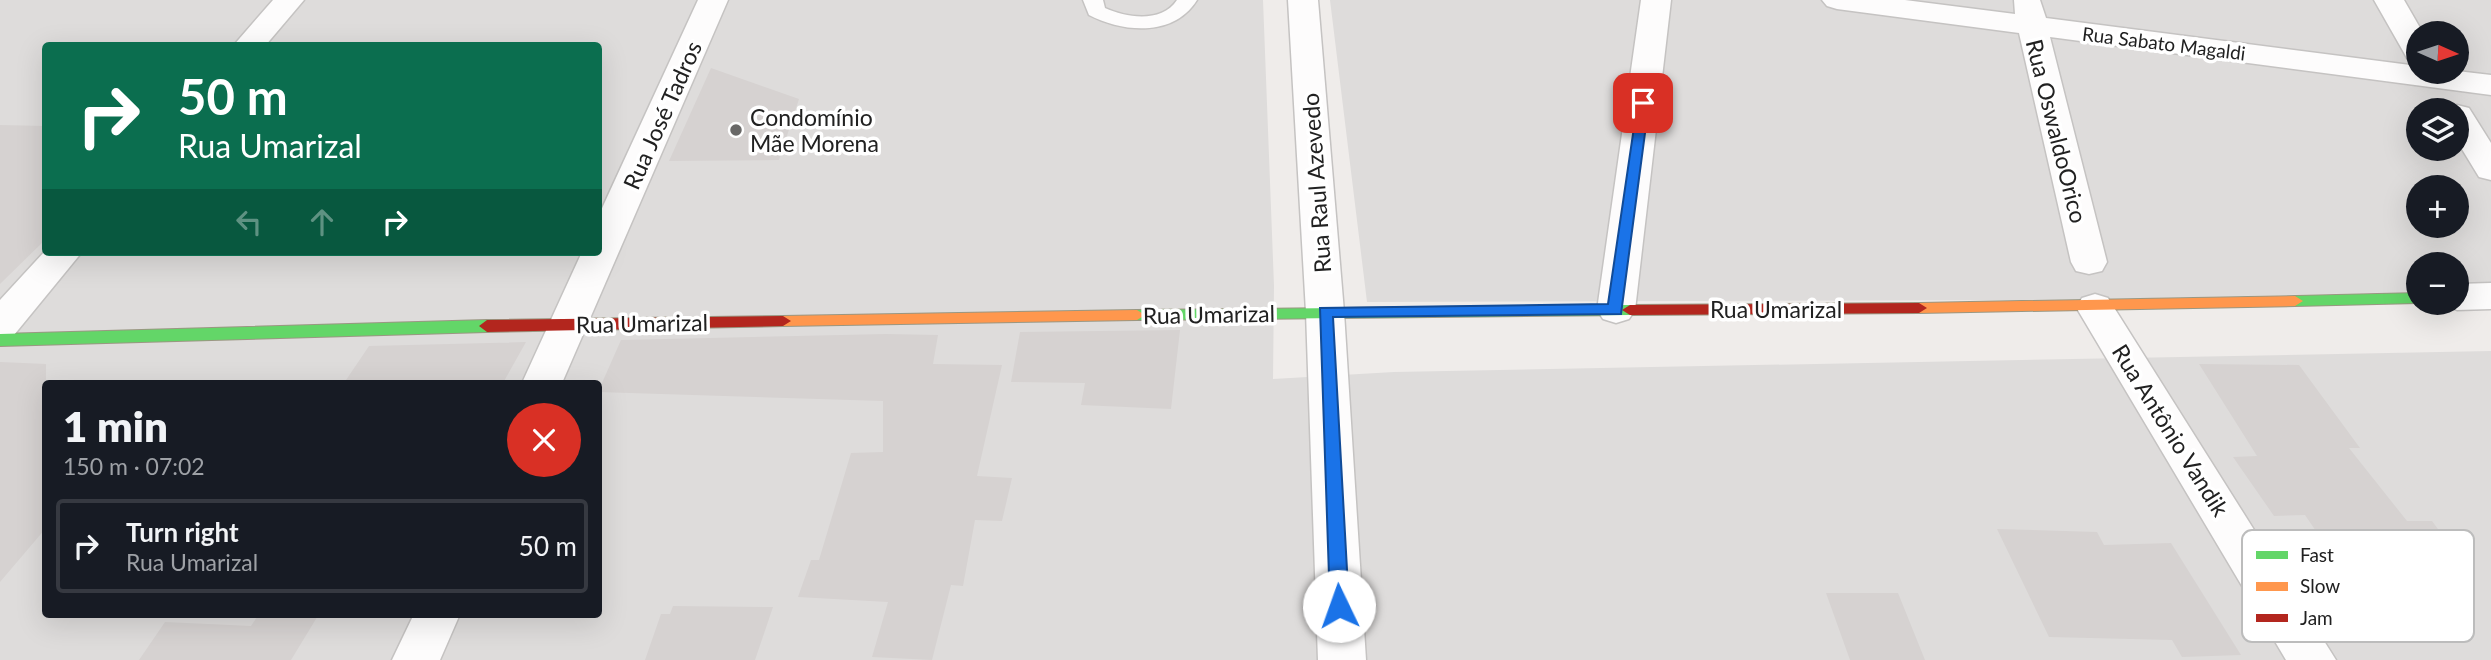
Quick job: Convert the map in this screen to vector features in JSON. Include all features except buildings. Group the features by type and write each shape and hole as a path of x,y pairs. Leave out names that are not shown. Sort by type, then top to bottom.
{"street":[{"path":"252,42 289,0"},
{"name":"Rua José Tadros","path":"602,250 713,0"},
{"name":"Rua Raul Azevedo","path":"1303,0 1325,312 1342,660"},
{"path":"1616,310 1656,0"},
{"name":"Rua Sabato Magaldi","path":"1837,0 2029,13 2406,63"},
{"path":"2389,0 2406,30"},
{"name":"Rua OswaldoOrico","path":"2029,13 2089,262"},
{"name":"Rua Sabato Magaldi","path":"2469,78 2491,85"},
{"path":"2469,133 2491,169"},
{"path":"0,325 60,256"},
{"name":"Rua José Tadros","path":"543,380 599,256"},
{"path":"2469,297 2491,296"},
{"name":"Rua Umarizal","path":"0,340 569,324 1325,312 2095,307 2406,298"},
{"name":"Rua Antônio Vandik","path":"2095,307 2242,546"},
{"path":"416,660 435,618"},
{"name":"Rua Antônio Vandik","path":"2301,642 2312,660"}],"lane":[{"path":"1093,0 1096,11 1107,18 1158,21 1174,16 1184,8 1187,0"}],"shaded area":[{"path":"0,0 1263,0 1274,286 1273,379 1394,372 2491,351 2491,660 0,660"},
{"path":"1330,0 2491,0 2491,290 2469,291 2469,252 2406,252 2406,292 2060,300 1367,302"}],"traffic: fast":[{"path":"2295,301 2406,298"},
{"path":"1137,315 1630,310"},
{"path":"0,340 487,326"}],"traffic: slow":[{"path":"1919,308 2295,301"},
{"path":"783,321 1137,315"}],"traffic: jam":[{"path":"1630,310 1919,308"},
{"path":"487,326 783,321"}],"place":[{"name":"Condomínio Mãe Morena","path":"736,130"}],"route":[{"path":"1339,606 1325,312 1616,310 1643,103"}]}
